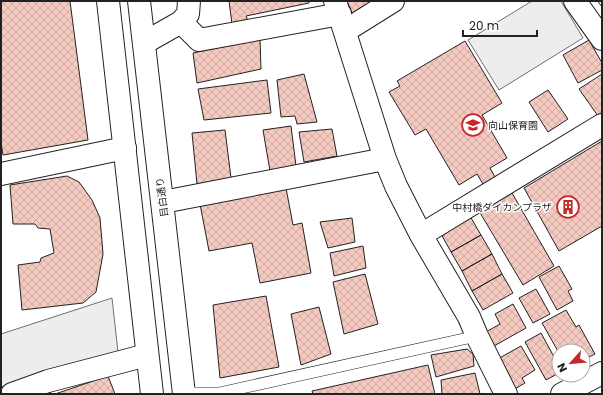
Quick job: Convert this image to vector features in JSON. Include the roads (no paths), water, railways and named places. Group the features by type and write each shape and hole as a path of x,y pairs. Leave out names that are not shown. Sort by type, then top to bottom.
{"street":[{"path":"108,1 152,394"},
{"name":"目白通り","path":"139,1 184,394"},
{"path":"144,43 181,22 188,14 190,1"},
{"path":"181,22 199,40 340,16 393,1"},
{"path":"576,1 602,39"},
{"path":"340,16 385,159 396,186 421,235 469,317 506,394"},
{"path":"421,235 602,125"},
{"path":"1,174 125,148"},
{"path":"163,202 385,159"},
{"path":"12,394 48,381 147,355"},
{"path":"562,394 602,373"}],"lane":[{"path":"184,394 219,393 477,336"}],"place":[{"name":"向山保育園","path":"473,125"},
{"name":"中村橋ダイカンプラザ","path":"568,207"}]}
